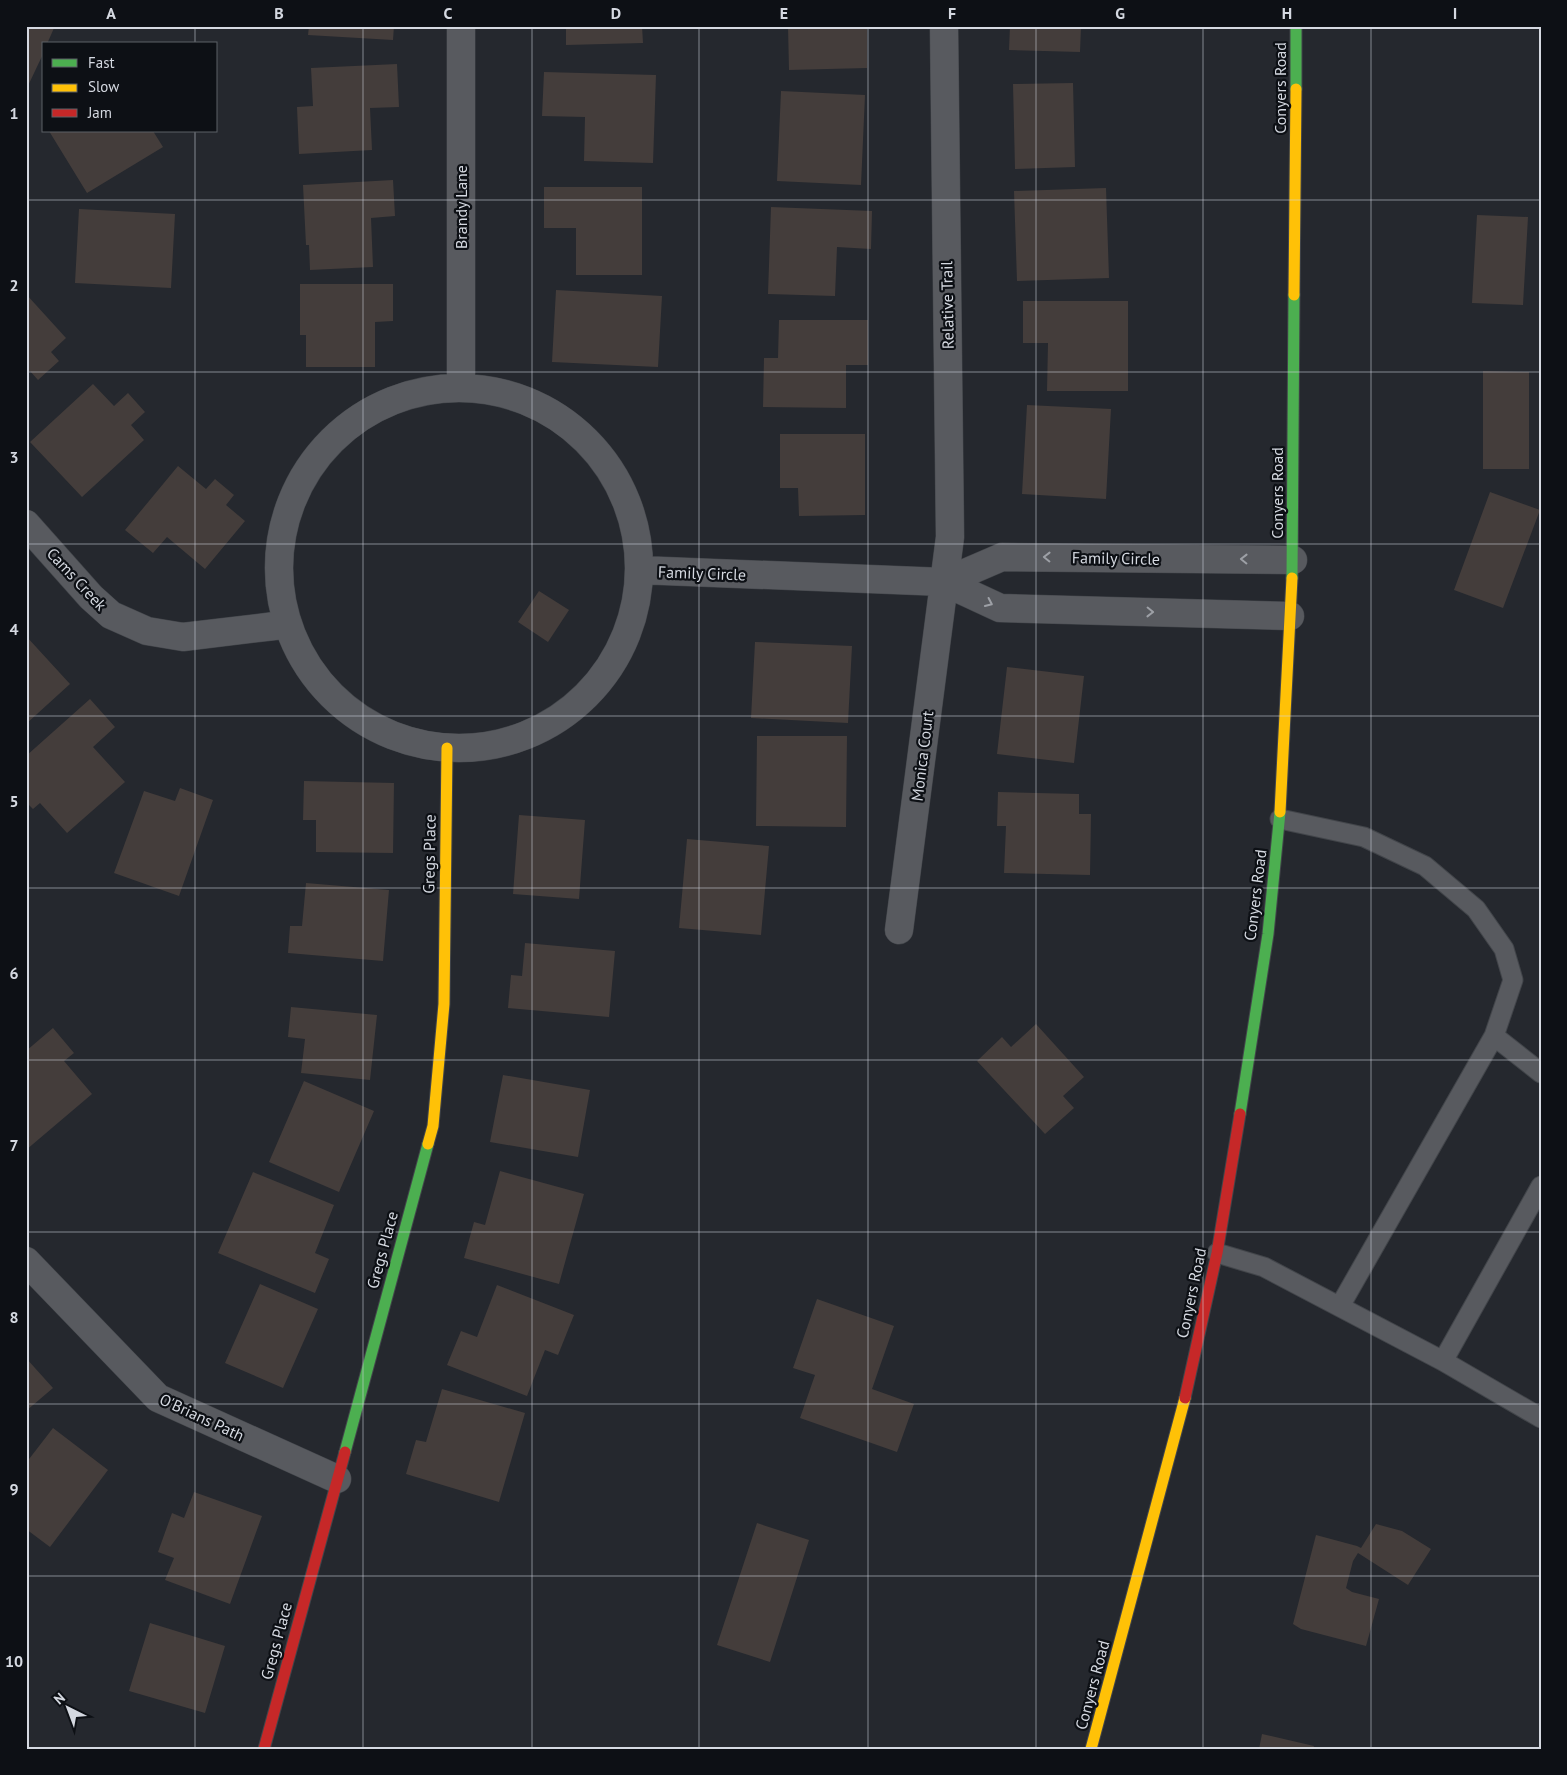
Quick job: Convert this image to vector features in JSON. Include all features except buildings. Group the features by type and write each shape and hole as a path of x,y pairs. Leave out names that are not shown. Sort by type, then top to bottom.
{"main road":[{"name":"Conyers Road","path":"1091,1749 1191,1374 1232,1170 1266,944 1280,819 1293,560 1296,26"},
{"name":"Gregs Place","path":"264,1749 433,1126 444,1004 447,748"}],"street":[{"name":"Brandy Lane","path":"461,26 461,387"},
{"name":"Relative Trail","path":"944,26 950,537 944,582"},
{"path":"451,386 505,392 522,398 558,416 586,437 610,467 632,511 640,553 639,570 638,598 624,642 597,686 533,734 472,750 400,742 322,691 282,625 276,558 312,460 330,439 360,415 406,394 451,386"},
{"name":"Cams Creek","path":"26,524 91,597 110,615 147,631 184,637 282,625"},
{"name":"Family Circle","path":"944,582 1002,557 1293,560"},
{"name":"Family Circle","path":"639,570 944,582 1000,608 1290,616"},
{"name":"Monica Court","path":"899,930 944,582"},
{"name":"O'Brians Path","path":"26,1261 158,1398 337,1479"}],"lane":[{"path":"1280,819 1364,837 1425,866 1476,909 1504,949 1513,980 1494,1036 1340,1306"},
{"path":"1494,1036 1541,1073"},
{"path":"1443,1361 1541,1186"},
{"path":"1217,1252 1264,1267 1443,1361 1541,1418"}],"traffic: fast":[{"path":"1296,26 1296,89"},
{"path":"1292,578 1294,295"},
{"path":"1240,1114 1268,934 1280,812"},
{"path":"345,1452 428,1144"}],"traffic: slow":[{"path":"1294,295 1296,89"},
{"path":"1280,812 1292,578"},
{"path":"428,1144 433,1126 444,1004 447,748"},
{"path":"1091,1749 1185,1398"}],"traffic: jam":[{"path":"1185,1398 1217,1253 1240,1114"},
{"path":"264,1749 345,1452"}]}
